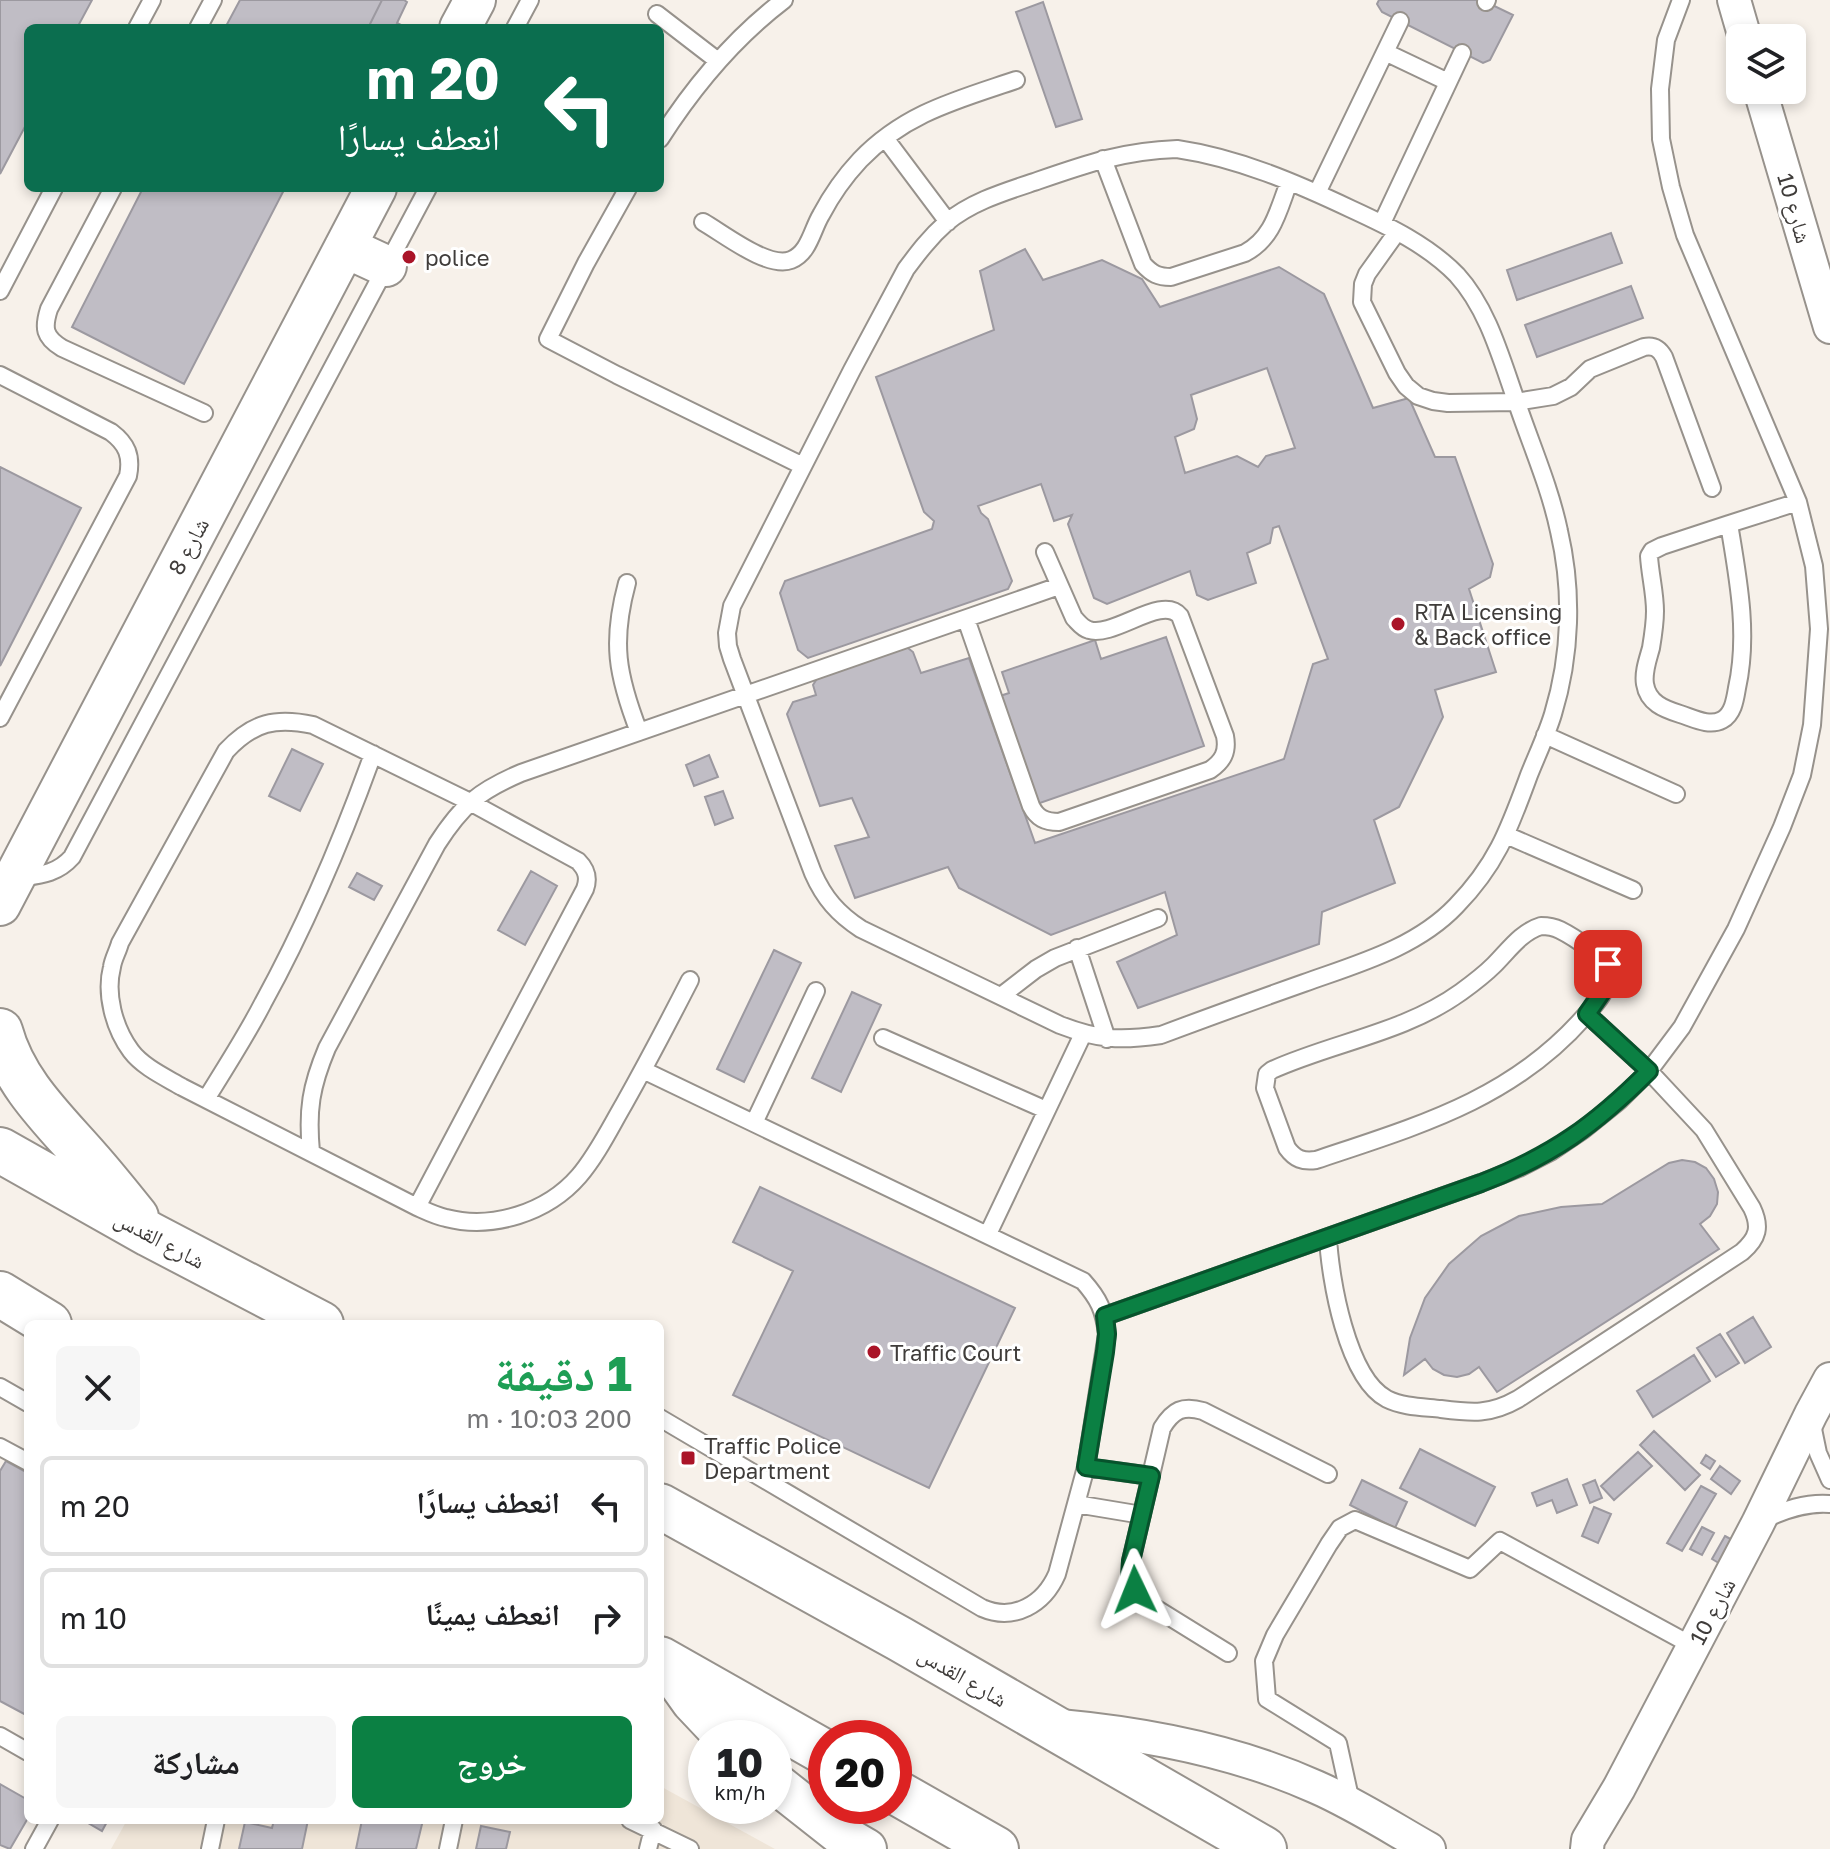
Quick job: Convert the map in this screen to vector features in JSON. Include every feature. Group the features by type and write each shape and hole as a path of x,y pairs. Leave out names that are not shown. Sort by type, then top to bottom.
{"main road":[{"path":"0,1031 28,1091 149,1234"},
{"name":"شارع القدس","path":"0,1150 149,1234 313,1320"},
{"path":"0,1294 42,1320"},
{"name":"شارع القدس","path":"664,1508 900,1639 1264,1849"},
{"path":"664,1662 808,1743"},
{"path":"912,1801 996,1849"}],"street":[{"path":"462,24 475,0"},
{"path":"1734,0 1741,24"},
{"name":"شارع 10","path":"1764,104 1830,327"},
{"name":"شارع 8","path":"7,892 374,192"},
{"path":"345,247 386,266"},
{"name":"شارع 10","path":"1583,1846 1619,1788 1830,1379"},
{"path":"664,1664 709,1720"},
{"path":"1049,1725 1141,1736 1232,1757 1276,1771 1352,1805 1429,1849"},
{"path":"792,1796 840,1834 866,1849"}],"lane":[{"path":"139,24 152,0"},
{"path":"200,24 213,0"},
{"path":"517,24 530,0"},
{"path":"664,134 718,61 748,30 784,0"},
{"path":"1105,1316 1519,1168 1583,1130 1649,1071 1682,1027 1736,929 1777,840 1802,775 1812,725 1819,629 1814,566 1798,502 1685,235 1671,187 1661,139 1660,89 1666,40 1681,0"},
{"path":"657,14 718,61"},
{"path":"1317,193 1400,21"},
{"path":"1385,52 1448,82"},
{"path":"1382,223 1462,53"},
{"path":"703,222 765,259 778,262 792,260 809,242 819,217 838,187 885,138 914,118 952,101 1016,80"},
{"path":"885,138 948,222"},
{"path":"1177,149 1202,153 1251,167 1317,193 1382,223 1422,246 1460,278 1477,303 1516,402 1559,529 1568,594 1568,630 1553,715 1495,858 1453,910 1423,933 1384,954 1161,1035 1107,1039 1083,1034 861,929 832,906 813,873 745,695 728,646 728,620 732,606 906,269 926,242 948,222 974,205 1002,193 1103,159 1148,150 1177,149"},
{"path":"1103,159 1143,264 1160,277 1171,277 1255,248 1269,232 1289,182"},
{"path":"0,291 52,192"},
{"path":"111,192 49,309 46,332 52,342 62,348 204,413"},
{"path":"7,892 56,871 72,857 426,192"},
{"path":"626,192 548,339 803,466"},
{"path":"1397,232 1367,274 1362,294 1366,313 1397,373 1418,396 1433,401 1516,402 1553,396 1598,365 1650,346 1664,357 1712,488"},
{"path":"0,375 111,432 121,439 131,463 128,476 0,718"},
{"path":"1729,524 1743,629 1741,669 1730,713 1714,723 1665,709 1656,704 1645,685 1655,611 1649,556 1662,546 1729,524 1798,502"},
{"path":"966,619 1031,806 1041,819 1059,822 1210,770 1219,764 1225,756 1225,736 1177,611 1161,610 1103,631 1091,631 1074,618 1045,552"},
{"path":"627,583 619,612 619,672 639,732"},
{"path":"311,1152 308,1125 310,1099 316,1073 327,1048 437,844 470,802 494,785 521,773 1059,586"},
{"path":"417,1207 588,882 587,874 578,861 470,802 313,725 292,720 266,724 242,734 226,751 120,943 111,968 110,1000 117,1025 132,1052 156,1072 417,1207 445,1218 475,1222 504,1220 531,1211 557,1196 578,1177 595,1154 643,1070 690,980"},
{"path":"1545,735 1676,794"},
{"path":"206,1099 263,1005 294,944 334,856 373,754"},
{"path":"1506,835 1633,890"},
{"path":"1001,996 1036,969 1077,948 1158,918"},
{"path":"1541,926 1561,930 1608,964 1609,982 1587,1014 1547,1053 1488,1094 1423,1124 1316,1160 1299,1159 1287,1148 1265,1088 1267,1074 1278,1067 1397,1026 1438,1007 1475,982 1523,935 1541,926"},
{"path":"1077,948 1107,1039"},
{"path":"754,1123 816,991"},
{"path":"1328,1237 1332,1281 1340,1316 1366,1381 1386,1399 1401,1404 1468,1412 1502,1408 1742,1252 1752,1243 1758,1220 1704,1130 1649,1071 1587,1014"},
{"path":"988,1234 1083,1034"},
{"path":"883,1038 1046,1110"},
{"path":"643,1070 1083,1281 1097,1297 1105,1316 1107,1334 1086,1467 1057,1574 1043,1598 1019,1611 997,1613 982,1608 664,1420"},
{"path":"0,1387 24,1401"},
{"path":"1228,1653 1144,1601 1135,1590 1130,1576 1162,1428 1169,1417 1179,1410 1191,1408 1203,1411 1328,1474"},
{"path":"1811,1414 1818,1453 1830,1480"},
{"path":"0,1447 24,1460"},
{"path":"1086,1467 1151,1476"},
{"path":"1076,1504 1142,1515"},
{"path":"1758,1523 1800,1506 1830,1504"},
{"path":"1352,1805 1338,1743 1267,1699 1264,1661 1275,1635 1329,1544 1340,1528 1355,1520 1470,1569 1500,1541 1693,1646"},
{"path":"0,1736 24,1750"},
{"path":"34,1849 48,1824"},
{"path":"210,1849 215,1824"},
{"path":"448,1849 453,1824"},
{"path":"640,1824 690,1849"},
{"path":"648,1849 653,1829"}],"shaded area":[{"path":"664,1788 688,1801 688,1824 729,1824 775,1849 111,1849 125,1824 664,1824"}],"building":[{"path":"0,0 92,0 79,24 24,24 24,129 0,174"},
{"path":"240,0 382,0 370,24 227,24"},
{"path":"382,0 407,2 399,24 370,24"},
{"path":"1379,0 1482,0 1513,15 1490,60 1483,63 1382,12 1377,4"},
{"path":"1043,2 1082,119 1056,127 1016,12"},
{"path":"141,192 283,192 184,384 72,327"},
{"path":"1611,233 1622,263 1517,300 1507,270"},
{"name":"RTA Licensing & Back office","path":"1025,249 1043,280 1102,260 1142,279 1160,307 1279,267 1324,294 1373,408 1409,398 1435,457 1455,457 1493,564 1490,577 1469,589 1496,672 1435,690 1443,717 1399,807 1374,820 1395,883 1322,912 1319,944 1138,1008 1117,962 1177,935 1165,892 1051,935 959,888 948,867 855,898 835,846 869,837 852,798 820,806 787,714 793,702 816,695 813,685 818,677 904,645 913,652 921,673 969,658 1035,843 1284,759 1313,664 1328,659 1279,526 1273,528 1270,543 1247,553 1256,583 1208,600 1197,595 1190,571 1107,604 1094,598 1068,524 1072,515 1054,521 1041,484 978,506 988,519 1012,581 1008,589 808,658 798,650 780,593 785,581 932,529 934,521 924,512 876,377 994,330 980,271","holes":["1267,368 1295,448 1266,456 1258,467 1237,456 1185,473 1175,437 1194,429 1197,419 1191,395"]},
{"path":"1631,286 1643,318 1537,357 1525,325"},
{"path":"0,467 81,508 0,666"},
{"path":"1166,637 1204,746 1037,804 1000,696 1009,693 1002,672 1095,640 1101,659"},
{"path":"292,749 323,764 300,811 269,796"},
{"path":"709,755 718,777 694,786 686,765"},
{"path":"723,791 733,818 715,825 705,797"},
{"path":"531,871 557,886 525,945 498,930"},
{"path":"357,873 382,886 374,900 349,887"},
{"path":"774,950 801,963 744,1082 717,1069"},
{"path":"852,992 881,1005 841,1092 812,1078"},
{"path":"1682,1160 1706,1168 1714,1179 1718,1192 1717,1204 1710,1216 1700,1224 1719,1249 1497,1392 1479,1367 1457,1377 1433,1369 1425,1359 1404,1375 1410,1338 1425,1298 1449,1264 1481,1236 1519,1216 1561,1207 1602,1204 1669,1163"},
{"name":"Traffic Court","path":"760,1187 1015,1308 929,1488 733,1395 793,1271 733,1242"},
{"path":"1753,1317 1771,1347 1745,1363 1727,1333"},
{"path":"1720,1334 1739,1363 1716,1377 1697,1348"},
{"path":"1694,1355 1710,1381 1653,1417 1637,1391"},
{"path":"1654,1431 1700,1475 1685,1490 1640,1445"},
{"path":"1420,1449 1495,1487 1475,1526 1400,1488"},
{"path":"1638,1452 1652,1466 1614,1500 1601,1486"},
{"path":"1706,1455 1715,1461 1710,1469 1701,1463"},
{"path":"6,1461 24,1471 24,1714 0,1701 0,1471"},
{"path":"1720,1466 1740,1481 1731,1494 1711,1479"},
{"path":"1567,1479 1577,1505 1557,1513 1552,1500 1537,1506 1532,1493"},
{"path":"1362,1480 1407,1502 1395,1528 1350,1505"},
{"path":"1595,1480 1602,1498 1590,1503 1583,1485"},
{"path":"1701,1486 1716,1494 1682,1551 1667,1543"},
{"path":"1594,1507 1611,1514 1598,1543 1582,1536"},
{"path":"1702,1527 1714,1533 1702,1555 1690,1549"},
{"path":"1725,1536 1736,1542 1722,1565 1712,1559"},
{"path":"0,1784 24,1798 25,1824 10,1849 0,1845"},
{"path":"90,1824 106,1824 102,1831"},
{"path":"245,1824 272,1828 273,1824 307,1824 302,1849 239,1849"},
{"path":"361,1824 422,1824 416,1849 356,1849"},
{"path":"481,1826 510,1832 506,1849 476,1849"}],"place":[{"name":"police","path":"409,257"},
{"name":"RTA Licensing & Back office","path":"1398,624"},
{"name":"Traffic Court","path":"874,1352"},
{"name":"Traffic Police Department","path":"688,1458"}],"route":[{"path":"1135,1590 1130,1576 1131,1561 1151,1476 1086,1467 1105,1352 1105,1316 1481,1183 1552,1151 1583,1130 1649,1071 1587,1014 1609,982 1608,964"}]}
